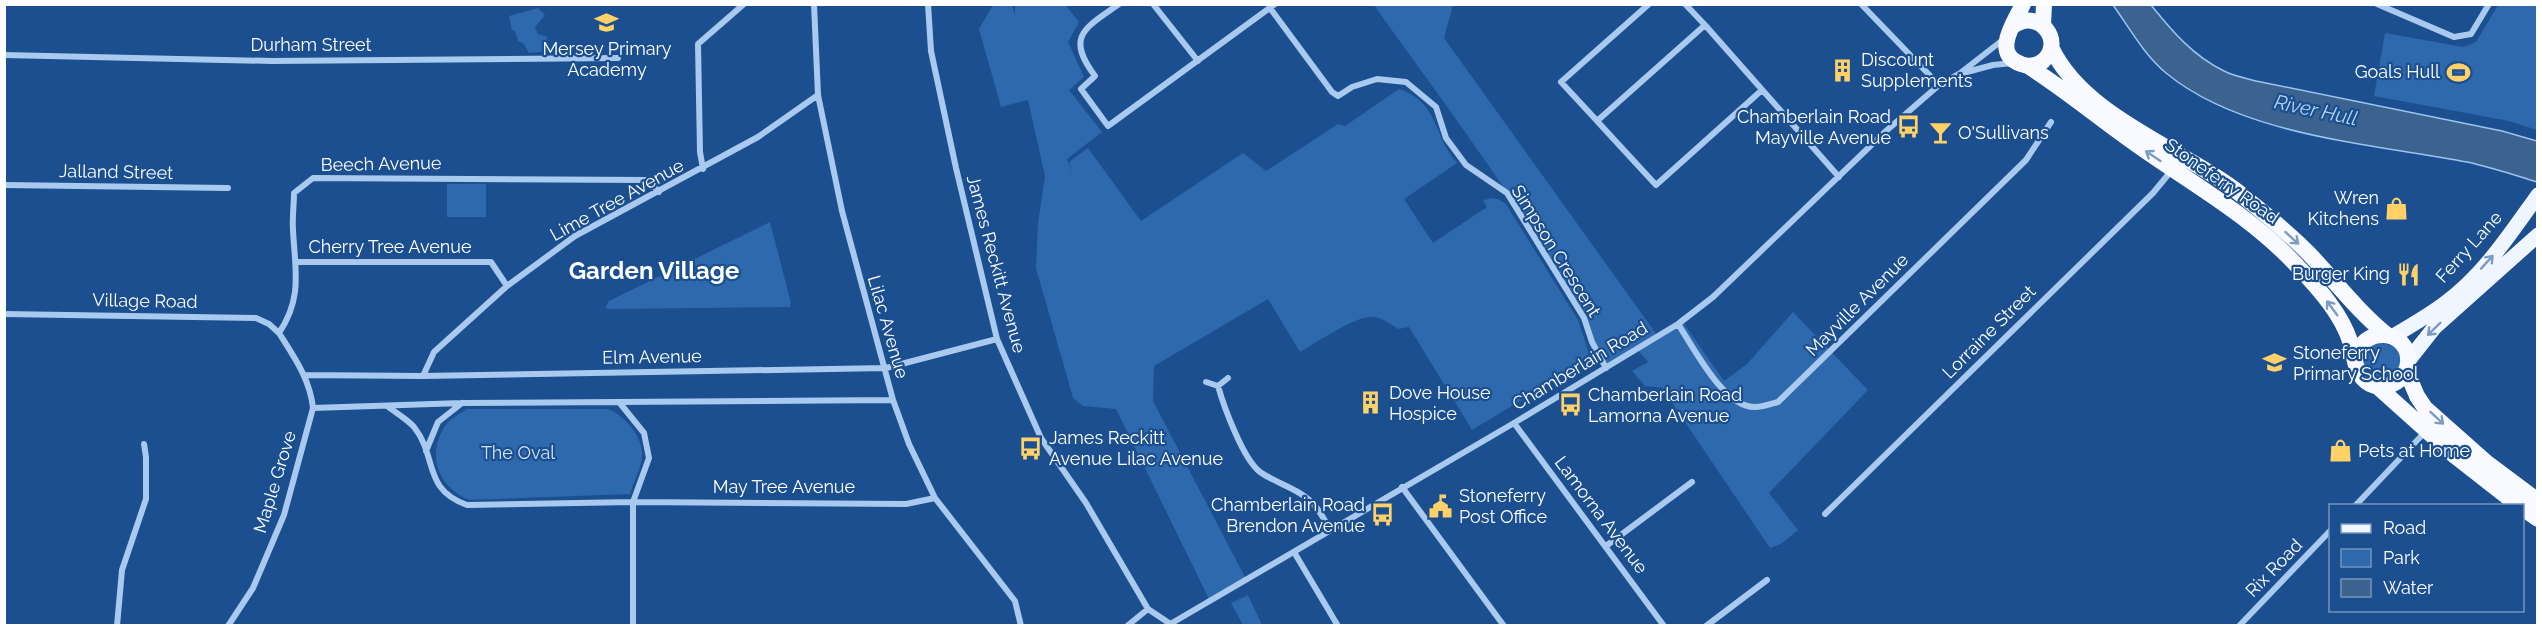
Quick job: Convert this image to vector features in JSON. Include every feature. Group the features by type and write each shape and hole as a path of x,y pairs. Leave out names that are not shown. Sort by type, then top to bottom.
{"highway":[{"path":"2009,32 2017,23 2031,20 2043,26 2050,35 2051,47 2043,61 2023,65 2008,53 2009,32 2023,4"},
{"path":"2043,26 2044,4"},
{"name":"Stoneferry Road","path":"2051,47 2065,72 2092,97 2169,150 2217,177 2267,216 2314,260 2347,298 2390,336"},
{"name":"Stoneferry Road","path":"2023,65 2250,220 2303,271 2335,311 2350,340 2355,362"},
{"path":"2517,504 2426,431 2378,387 2364,380 2356,369 2355,362 2359,346 2364,340 2371,336 2390,336 2403,346 2417,396 2425,408 2487,463 2538,501"},
{"path":"2378,387 2395,383 2407,365"},
{"path":"2524,509 2538,519"}],"main road":[{"name":"Ferry Lane","path":"2390,336 2444,304 2463,288 2498,250 2538,195"},
{"name":"Ferry Lane","path":"2407,365 2434,328 2538,235"}],"street":[{"path":"703,169 700,152 698,44 744,4"},
{"name":"Lilac Avenue","path":"814,4 818,95 860,286 886,369 893,400 909,444 935,498 1015,602 1021,626"},
{"name":"James Reckitt Avenue","path":"928,4 931,51 997,339 1041,438 1086,503 1148,609 1172,624"},
{"path":"1119,4 1081,36 1080,50 1095,76 1081,89 1108,126 1272,6"},
{"path":"1153,4 1198,61"},
{"path":"1649,4 1561,82 1656,185 1762,90"},
{"path":"1685,4 1839,177"},
{"path":"1862,4 1939,85"},
{"path":"2377,4 2454,37 2471,34 2489,4"},
{"name":"Simpson Crescent","path":"1272,6 1338,96 1352,87 1377,79 1407,82 1436,107 1446,138 1466,165 1506,193 1584,318 1592,342 1606,368"},
{"path":"1600,124 1597,121 1705,25"},
{"name":"Chamberlain Road","path":"1172,624 1678,324 1713,297 1886,130 1939,85 1959,74 2009,32"},
{"name":"Durham Street","path":"4,55 272,61 618,58"},
{"name":"Chamberlain Road","path":"1959,74 1993,65 2023,65"},
{"name":"Lime Tree Avenue","path":"423,376 434,352 507,286 575,236 703,169 758,137 818,95"},
{"name":"Mayville Avenue","path":"1678,324 1732,400 1754,407 1778,402 2026,160 2051,122"},
{"name":"Lorraine Street","path":"1825,514 2153,193 2173,169"},
{"name":"Beech Avenue","path":"279,333 292,310 298,282 293,230 294,193 313,178 647,180 659,192"},
{"name":"Jalland Street","path":"4,185 228,188"},
{"name":"Cherry Tree Avenue","path":"297,262 491,262 507,286"},
{"name":"Village Road","path":"4,314 256,318 269,324 279,333"},
{"path":"279,333 304,375 311,393 313,408 462,403 893,400"},
{"name":"Elm Avenue","path":"304,375 423,376 886,369 997,339"},
{"path":"1218,386 1228,378"},
{"path":"1206,382 1218,386"},
{"path":"1218,386 1226,411 1242,445 1258,471 1310,501 1329,529"},
{"path":"619,402 644,433 649,458 633,502 633,626"},
{"path":"426,450 438,422 462,403"},
{"path":"387,406 414,427 426,450 434,480 451,500 467,506 633,502"},
{"name":"Maple Grove","path":"228,626 253,588 284,515 313,408"},
{"name":"Lamorna Avenue","path":"1514,423 1664,626"},
{"path":"2357,504 2426,431"},
{"path":"117,626 122,570 146,500 144,444"},
{"path":"1606,546 1692,482"},
{"path":"1402,487 1504,626"},
{"name":"May Tree Avenue","path":"633,502 906,504 935,498"},
{"name":"Rix Road","path":"2239,626 2329,533"},
{"path":"1294,552 1338,626"},
{"path":"1706,626 1767,580"},
{"path":"1127,626 1148,609"}],"green space":[{"path":"993,5 1012,5 1015,16 1015,5 1069,5 1067,7 1079,22 1068,42 1084,77 1069,90 1102,132 1067,159 1072,173 1069,162 1088,148 1141,221 1243,153 1266,171 1338,124 1345,126 1399,89 1412,95 1429,111 1443,142 1457,163 1404,199 1433,243 1487,207 1483,201 1495,198 1506,204 1578,320 1589,353 1587,361 1472,430 1409,327 1398,329 1376,317 1364,318 1346,325 1300,352 1268,299 1154,366 1153,401 1246,579 1209,599 1116,409 1083,406 1073,398 1036,268 1038,223 1045,176 1028,100 1001,107 979,29"},
{"path":"1374,5 1453,5 1444,38 1657,335 1682,321 1724,381 1747,364 1793,312 1868,390 1769,493 1798,530 1781,544 1770,548 1662,388 1645,386 1632,371 1648,362 1637,349 1606,368 1583,320 1529,226"},
{"name":"Goals Hull","path":"2498,5 2537,5 2537,130 2509,121 2374,96 2385,33 2463,47 2476,42"},
{"path":"538,8 545,15 535,27 538,34 547,37 547,51 529,53 524,44 518,41 515,31 512,30 509,16"},
{"path":"447,184 486,184 486,217 447,217"},
{"path":"770,222 791,303 790,307 607,309 609,301"},
{"path":"2376,341 2396,347 2402,362 2394,376 2377,380 2363,370 2363,353"},
{"name":"The Oval","path":"467,409 608,409 614,412 632,428 642,449 640,466 630,494 469,500 450,487 438,469 436,459 439,437 445,426"},
{"path":"1248,595 1262,625 1243,625 1231,603"}],"water":[{"name":"River Hull","path":"2113,5 2151,5 2175,33 2202,58 2236,76 2502,131 2537,141 2537,182 2467,162 2350,143 2310,134 2232,111 2197,94 2158,66"}],"place":[{"name":"Mersey Primary Academy","path":"607,23"},
{"name":"Discount Supplements","path":"1843,70"},
{"name":"Goals Hull","path":"2458,72"},
{"name":"Chamberlain Road Mayville Avenue","path":"1909,127"},
{"name":"O'Sullivans","path":"1940,133"},
{"name":"Wren Kitchens","path":"2397,208"},
{"name":"Burger King","path":"2408,274"},
{"name":"Stoneferry Primary School","path":"2275,363"},
{"name":"Dove House Hospice","path":"1371,403"},
{"name":"Chamberlain Road Lamorna Avenue","path":"1570,405"},
{"name":"James Reckitt Avenue Lilac Avenue","path":"1031,448"},
{"name":"Pets at Home","path":"2340,451"},
{"name":"Stoneferry Post Office","path":"1441,506"},
{"name":"Chamberlain Road Brendon Avenue","path":"1383,515"}],"district":[{"name":"Garden Village","path":"654,271"}]}
